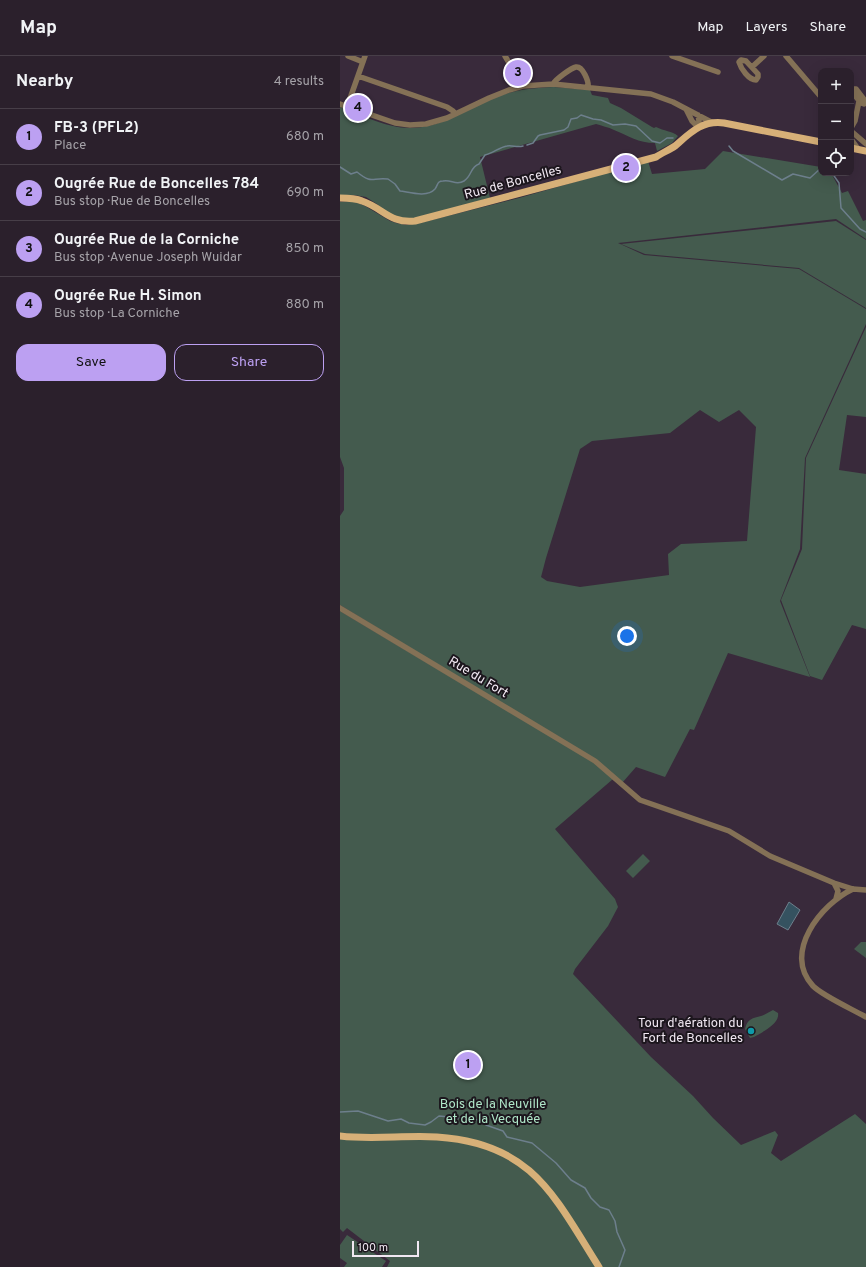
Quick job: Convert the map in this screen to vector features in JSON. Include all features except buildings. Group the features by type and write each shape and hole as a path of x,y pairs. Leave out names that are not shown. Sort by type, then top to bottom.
{"main road":[{"name":"Rue de Boncelles","path":"340,198 363,201 396,220 406,222 415,221 656,157 674,146 688,133 698,127 713,123 724,123 818,141"},
{"path":"340,1136 356,1138 448,1138 470,1141 500,1151 528,1168 543,1182 559,1204 599,1267"}],"street":[{"path":"347,107 364,59 348,56"},
{"path":"504,56 523,86"},
{"path":"672,56 718,72"},
{"path":"752,67 764,56"},
{"path":"786,56 818,93"},
{"path":"692,63 694,57"},
{"path":"553,84 574,68 578,67 581,68 587,80 588,87"},
{"path":"358,76 448,107 454,114"},
{"path":"340,104 385,120 407,125 426,124 440,121 498,94 523,86 553,84 651,94 669,100 713,123"},
{"path":"854,123 859,101"},
{"path":"685,108 692,121 698,127"},
{"path":"698,115 698,127"},
{"path":"688,133 691,129 692,121"},
{"path":"854,134 866,144"},
{"name":"Rue du Fort","path":"340,608 575,748 603,768 631,794 640,800 729,831 770,856 834,883 853,889 866,890"},
{"path":"834,883 838,891 836,899"},
{"path":"853,889 836,899 820,914 806,939 802,950 802,967 806,977 815,987 866,1017"}],"green space":[{"path":"554,87 590,90 592,95 608,98 610,103 652,127 671,132 678,136 672,143 657,151 655,143 639,140 596,124 480,157 490,198 409,220 389,214 366,197 340,195 340,107 392,126 410,128 421,127 441,122 505,94 529,89"},
{"path":"723,151 818,167 818,176 833,176 842,193 848,191 863,221 866,220 866,239 836,219 618,243 644,255 799,269 866,309 866,324 805,458 800,549 780,601 810,677 728,653 694,730 690,729 665,777 636,767 622,783 604,766 340,605 340,516 344,510 344,468 340,457 340,202 353,201 365,206 390,221 406,225 420,223 519,198 648,161 652,174 705,169","holes":["700,410 719,422 739,410 756,427 747,541 681,544 668,554 669,575 580,587 547,581 541,577 580,449 592,441 670,433"]},
{"path":"836,221 866,240 866,308 799,268 645,254 621,244"},
{"path":"866,327 866,417 847,415 839,470 866,474 866,629 852,625 822,680 810,676 781,600 802,549 806,458"},
{"name":"Bois de la Neuville et de la Vecquée","path":"340,611 582,755 613,779 555,829 615,899 618,907 608,926 575,969 573,974 651,1057 693,1096 741,1145 775,1131 778,1135 771,1153 781,1161 855,1114 866,1124 866,1267 387,1267 390,1261 347,1228 343,1232 340,1229"},
{"path":"643,854 650,861 633,878 626,871"},
{"path":"861,942 866,942 866,958 854,949"},
{"path":"773,1010 778,1013 776,1021 766,1030 750,1038 745,1029 747,1023 753,1018 764,1015"},
{"path":"347,1235 386,1261 382,1267 344,1267 347,1263 340,1258 340,1245"}],"water":[{"path":"789,902 800,910 788,930 777,924"}],"waterway":[{"path":"527,145 533,143 540,135 564,130 568,127 571,119 577,118 581,115 613,125 625,124 636,126 652,141 660,143 667,138 673,138"},
{"path":"340,167 351,174 357,172 372,180 388,179 395,184 400,191 423,194 432,192 441,181 456,183 464,181 485,155 504,147 523,146"},
{"path":"729,146 733,151 782,180 793,174 810,178 818,171"},
{"path":"834,176 839,183 841,208 860,229 866,232"},
{"path":"340,1112 358,1111 388,1121 401,1119 409,1123 425,1125 439,1116 480,1120 486,1125 503,1131 507,1137 532,1143 556,1163 571,1180 585,1188 591,1198 600,1207 609,1210 615,1221 617,1232 625,1250 619,1267"}],"place":[{"name":"Ougrée Rue de la Corniche","path":"518,73"},
{"name":"Ougrée Rue H. Simon","path":"358,108"},
{"name":"Ougrée Rue de Boncelles 784","path":"626,168"},
{"name":"Tour d'aération du Fort de Boncelles","path":"751,1031"},
{"name":"FB-3 (PFL2)","path":"468,1065"}]}
